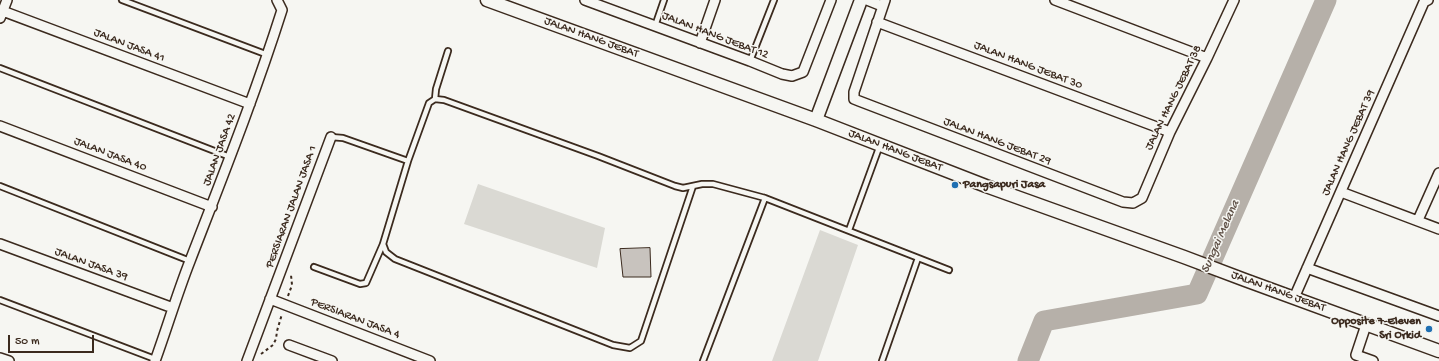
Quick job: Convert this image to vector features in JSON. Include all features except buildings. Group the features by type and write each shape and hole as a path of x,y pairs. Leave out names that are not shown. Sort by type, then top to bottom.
{"street":[{"path":"1,13 7,0"},
{"name":"JALAN JASA 42","path":"155,360 190,261 212,207 268,55 282,10 277,0"},
{"name":"JALAN HANG JEBAT","path":"487,0 816,120 986,186 1184,256 1439,351"},
{"name":"JALAN HANG JEBAT 12","path":"585,0 606,4 655,26 782,74 792,76 803,72 830,0"},
{"path":"700,43 715,0"},
{"path":"816,120 861,0"},
{"path":"867,0 884,3 877,22"},
{"path":"1055,0 1208,58"},
{"name":"JALAN HANG JEBAT 38","path":"1133,203 1142,198 1170,132 1208,58 1234,0"},
{"name":"JALAN HANG JEBAT 39","path":"1294,298 1424,2 1428,0"},
{"name":"JALAN JASA 41","path":"1,13 250,104"},
{"name":"JALAN HANG JEBAT 29","path":"877,22 854,92 854,98 859,102 1123,202 1133,203"},
{"name":"JALAN HANG JEBAT 30","path":"877,22 1170,132"},
{"name":"JALAN JASA 40","path":"0,126 212,207"},
{"name":"PERSIARAN JALAN JASA 1","path":"247,361 331,137"},
{"path":"1418,220 1439,173"},
{"path":"1341,192 1439,229"},
{"name":"JALAN JASA 39","path":"0,244 173,308"},
{"path":"1307,268 1439,316"},
{"name":"PERSIARAN JASA 4","path":"270,299 430,361"},
{"path":"1366,325 1355,358 1373,361"},
{"path":"289,345 332,361"},
{"path":"0,358 9,361"}],"lane":[{"path":"122,0 268,55"},
{"path":"655,26 664,0"},
{"path":"750,61 774,0"},
{"path":"314,267 360,284 366,283 383,244 408,161 429,104 435,99 436,89 448,51"},
{"path":"0,68 230,157"},
{"path":"435,99 444,100 675,186 683,188 702,184 713,184 765,198 949,270"},
{"name":"PERSIARAN JALAN JASA 1","path":"331,137 343,138 408,161"},
{"path":"849,230 880,145"},
{"path":"0,186 190,261"},
{"path":"383,244 386,252 395,259 613,345 630,348 641,341 693,186"},
{"path":"703,361 765,198"},
{"path":"882,361 918,258"},
{"path":"0,300 155,360"}],"path":[{"path":"259,355 273,344 276,339 276,331 292,286 291,274"}],"shaded area":[{"path":"478,184 605,228 597,268 464,224"},
{"path":"820,230 858,245 818,361 772,361"}],"waterway":[{"name":"Sungai Melana","path":"1028,361 1044,321 1197,294 1326,0"}],"place":[{"name":"Pangsapuri Jasa","path":"955,185"},
{"name":"Opposite 7-Eleven Sri Orkid","path":"1429,329"}]}
